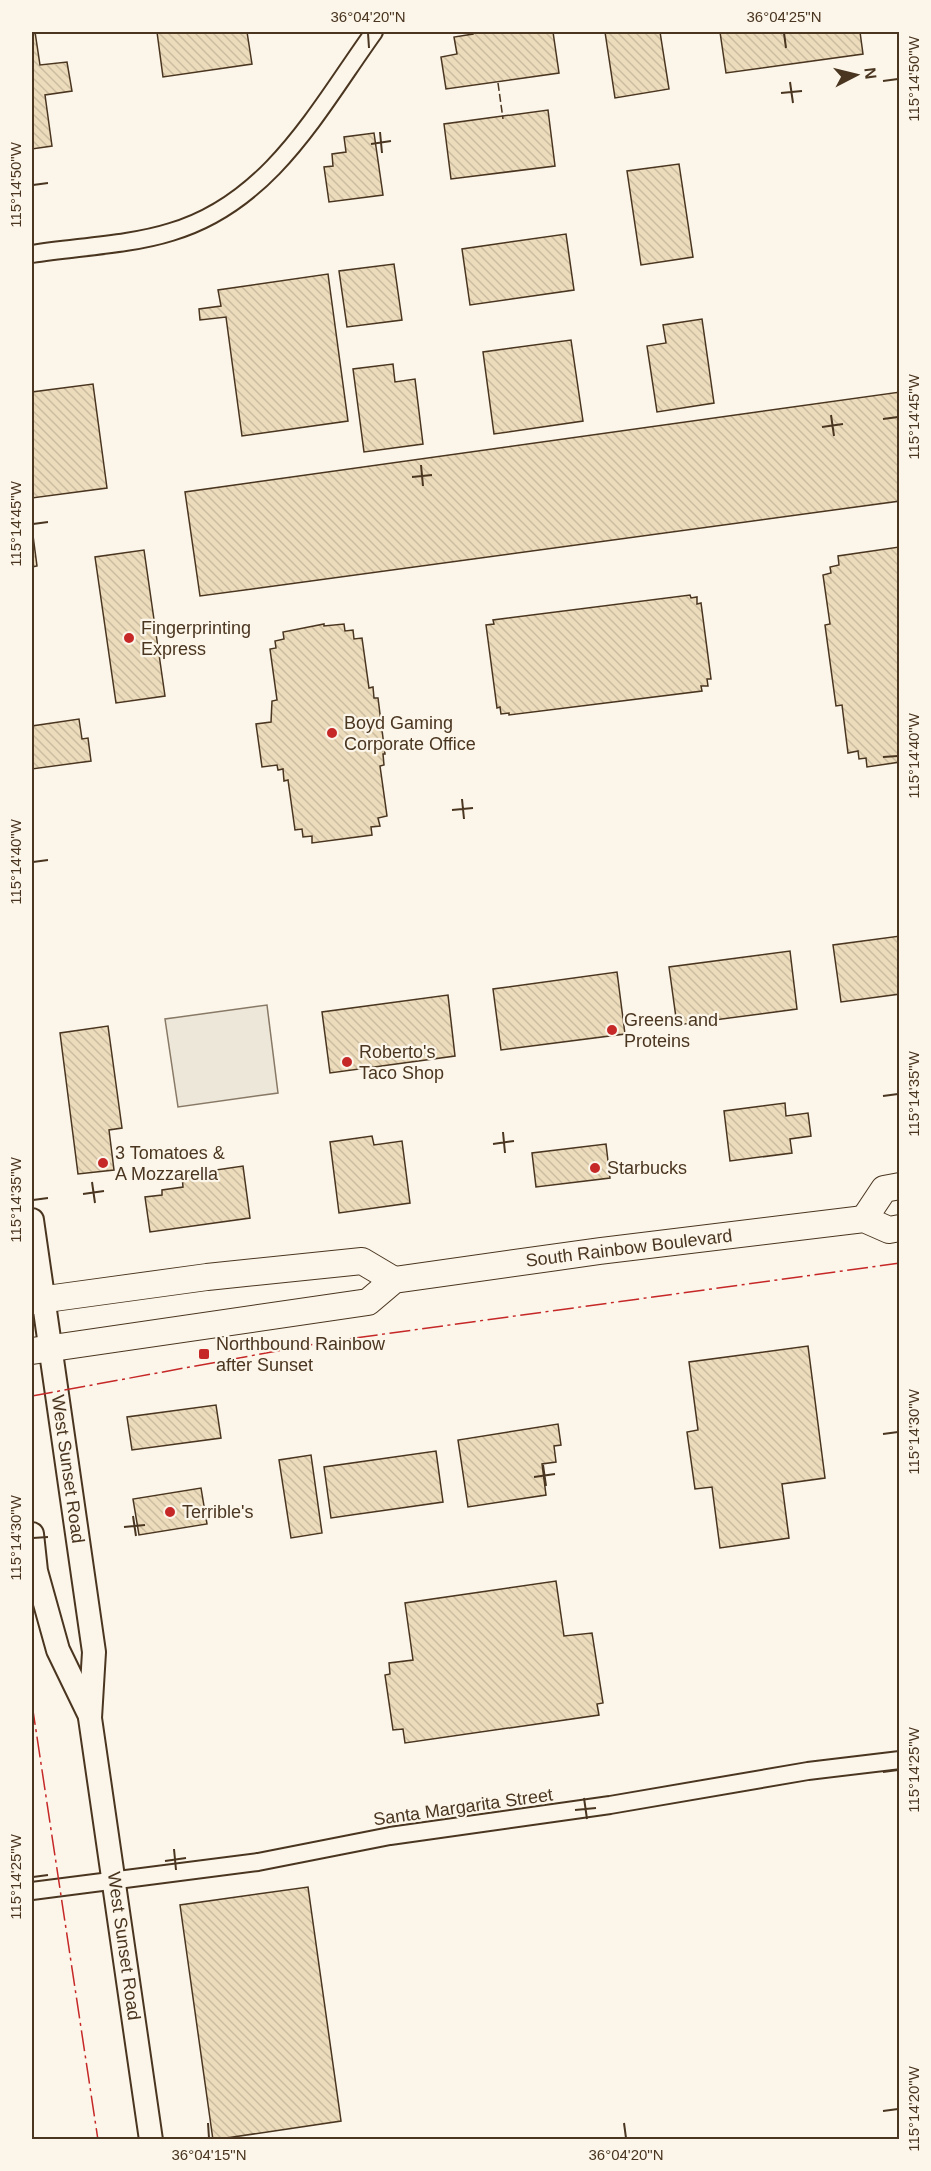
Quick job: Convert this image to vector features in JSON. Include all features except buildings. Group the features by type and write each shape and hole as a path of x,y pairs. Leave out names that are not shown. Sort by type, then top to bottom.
{"main road":[{"path":"864,1219 884,1189 900,1186"},
{"name":"South Rainbow Boulevard","path":"394,1280 600,1251 864,1219 889,1230 900,1228"},
{"name":"West Sunset Road","path":"32,1220 41,1349 94,1652 90,1718 151,2139"},
{"path":"38,1300 207,1277 362,1261 394,1280 368,1302 41,1349"},
{"name":"West Sunset Road","path":"32,1534 36,1571 58,1650 90,1718"}],"street":[{"path":"32,254 171,232 207,218 238,201 283,159 374,32"},
{"name":"Santa Margarita Street","path":"32,1891 258,1862 390,1836 610,1806 808,1771 900,1760"}],"shaded area":[{"path":"267,1005 278,1093 178,1107 165,1019"}],"fence":[{"path":"498,83 503,119"}],"power":[{"path":"32,1396 326,1342 900,1263"},
{"path":"32,1704 98,2140"}],"place":[{"name":"Fingerprinting Express","path":"129,638"},
{"name":"Boyd Gaming Corporate Office","path":"332,733"},
{"name":"Greens and Proteins","path":"612,1030"},
{"name":"Roberto's Taco Shop","path":"347,1062"},
{"name":"3 Tomatoes & A Mozzarella","path":"103,1163"},
{"name":"Starbucks","path":"595,1168"},
{"name":"Northbound Rainbow after Sunset","path":"204,1354"},
{"name":"Terrible's","path":"170,1512"}]}
